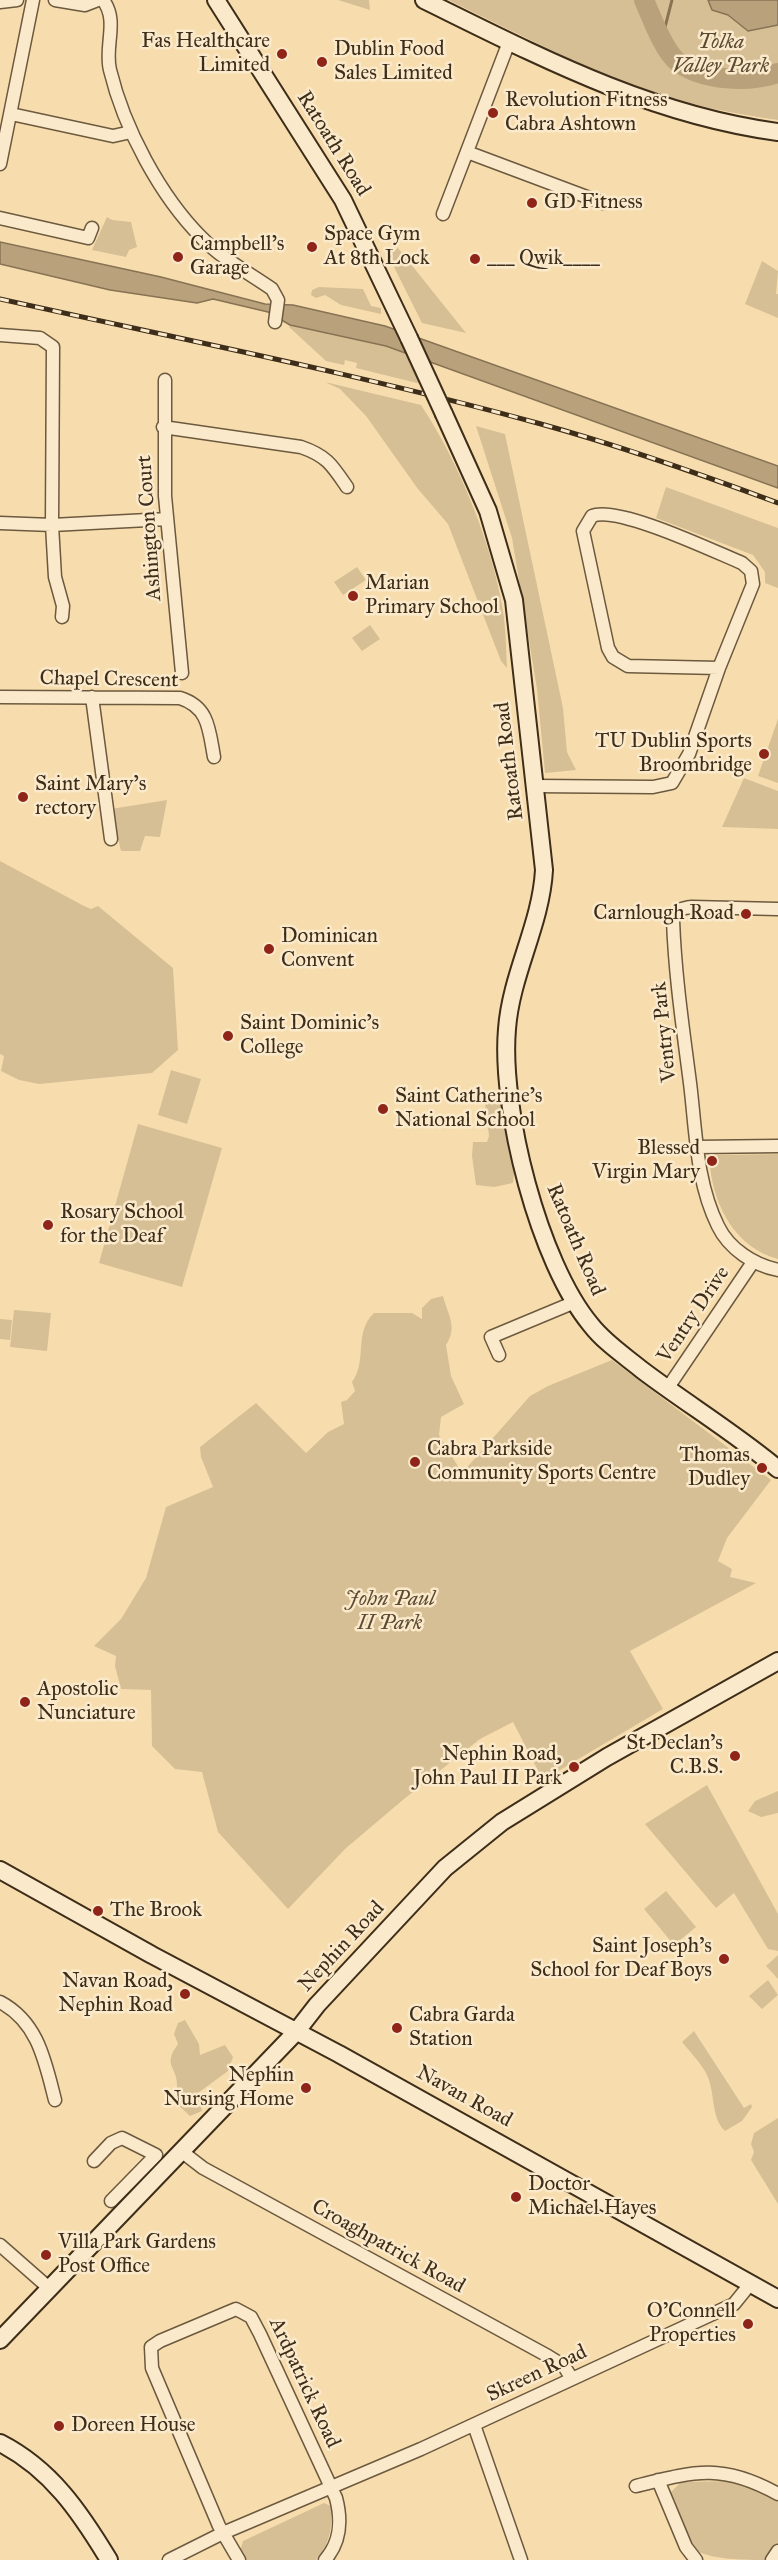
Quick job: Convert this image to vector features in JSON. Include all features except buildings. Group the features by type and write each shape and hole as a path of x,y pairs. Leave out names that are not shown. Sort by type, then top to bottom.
{"main road":[{"path":"424,0 568,71 661,106 778,132"},
{"name":"Ratoath Road","path":"218,2 329,176 361,233 488,511 514,600 542,839 543,890 509,1014 507,1061 515,1132 530,1195 551,1252 575,1302 591,1326 668,1389 778,1469"},
{"name":"Nephin Road","path":"0,2340 49,2288 119,2201 181,2151 296,2032 317,2005 445,1868 502,1822 607,1756 778,1661"},
{"name":"Navan Road","path":"0,1870 778,2299"},
{"path":"0,2443 40,2468 52,2480 78,2512 109,2560"}],"street":[{"path":"0,2 17,0"},
{"path":"0,164 33,0"},
{"path":"55,0 85,5 100,0 111,12 108,50 110,71 131,132 186,221 203,240 272,289 278,300 275,322"},
{"path":"443,214 509,42"},
{"path":"11,114 112,136 131,132"},
{"path":"467,152 603,204"},
{"path":"0,218 88,238 92,228"},
{"path":"0,335 40,338 53,347 52,525 55,577 63,606 62,617"},
{"name":"Ashington Court","path":"165,380 163,427 167,519 182,672"},
{"path":"163,427 301,447 320,454 329,461 347,487"},
{"path":"535,786 653,787 672,783 689,754 719,668 753,584 751,571 742,563 640,522 607,513 592,516 583,531 608,648 612,657 628,666 719,668"},
{"path":"0,524 52,525 167,519"},
{"name":"Chapel Crescent","path":"0,698 180,698 193,702 203,711 214,757"},
{"path":"92,698 111,839"},
{"name":"Ventry Park","path":"778,909 681,908 675,913 673,920 697,1147 704,1185 718,1227 735,1248 753,1262 778,1270"},
{"path":"697,1147 778,1146"},
{"name":"Ventry Drive","path":"668,1389 753,1262"},
{"path":"499,1355 492,1337 575,1302"},
{"path":"0,2002 14,2009 31,2027 55,2100"},
{"path":"94,2161 111,2143 122,2138 156,2155 119,2201"},
{"name":"Croaghpatrick Road","path":"181,2151 203,2168 548,2356 564,2366 572,2379"},
{"path":"0,2245 49,2288"},
{"name":"Skreen Road","path":"169,2560 224,2533 474,2425 734,2304 751,2283"},
{"name":"Ardpatrick Road","path":"224,2533 152,2368 150,2356 151,2347 160,2341 224,2312 236,2309 251,2317 332,2487"},
{"path":"474,2425 521,2560"},
{"path":"636,2486 702,2472 746,2477 778,2494"},
{"path":"658,2480 686,2547 696,2560"},
{"path":"325,2560 331,2553 341,2521 332,2487"},
{"path":"224,2533 239,2560"},
{"path":"772,2560 778,2551"}],"green space":[{"path":"338,0 369,0 370,10"},
{"name":"Tolka Valley Park","path":"448,0 778,0 778,120 668,97 600,72"},
{"path":"107,217 112,220 131,222 137,247 129,250 126,257 92,250"},
{"path":"398,248 466,333 422,323 388,255"},
{"path":"762,261 778,271 776,294 778,294 778,318 745,304"},
{"path":"319,287 363,289 371,306 381,308 381,314 341,305 325,295 316,298 311,295 312,290"},
{"path":"290,325 386,346 407,353 421,384 356,368 357,363 345,360 344,365 326,361 289,327"},
{"path":"325,382 421,405 462,480 484,536 493,564 505,624 507,668 501,661 448,524 418,489 366,416 340,389"},
{"path":"476,426 505,434 563,708 567,752 576,770 545,773 537,689 512,538"},
{"path":"666,487 778,528 778,588 765,583 765,572 753,555 656,518"},
{"path":"357,567 366,580 343,595 334,582"},
{"path":"370,625 380,639 362,651 352,638"},
{"path":"778,719 778,783 758,776"},
{"path":"744,778 778,791 778,829 722,827"},
{"path":"167,800 160,837 145,836 140,851 121,851 111,809"},
{"path":"0,861 84,906 91,909 98,906 173,968 178,1050 152,1073 39,1084 19,1080 1,1071 4,1056 0,1054"},
{"path":"171,1070 201,1079 187,1124 158,1115"},
{"path":"493,1096 500,1098 515,1163 513,1183 494,1187 476,1185 472,1156 473,1142 487,1142 489,1136 485,1104"},
{"path":"138,1124 222,1148 182,1287 99,1263"},
{"path":"778,1154 778,1259 750,1246 730,1224 716,1196 710,1166 713,1158 718,1155"},
{"name":"John Paul II Park","path":"443,1296 452,1327 450,1339 446,1345 451,1376 464,1404 441,1417 439,1435 462,1473 530,1396 548,1386 612,1360 771,1480 727,1538 718,1561 732,1569 730,1577 756,1583 630,1651 663,1709 543,1780 513,1722 480,1739 345,1849 288,1909 218,1832 202,1772 175,1769 152,1746 151,1690 121,1689 115,1666 116,1656 94,1646 121,1619 146,1578 166,1507 213,1487 201,1457 200,1447 256,1403 306,1453 328,1432 344,1424 341,1402 347,1400 355,1391 352,1382 357,1374 364,1329 374,1313 412,1313 422,1319 422,1308 431,1299"},
{"path":"14,1310 51,1313 47,1351 10,1347"},
{"path":"0,1319 12,1320 10,1340 0,1339"},
{"path":"707,1785 778,1914 778,1951 768,1949 734,1893 716,1908 645,1824"},
{"path":"778,1791 778,1813 761,1817 748,1811 755,1801"},
{"path":"666,1891 696,1927 674,1945 644,1909"},
{"path":"778,1955 778,1979 766,1966"},
{"path":"768,1980 778,1995 762,2009 749,1996"},
{"path":"185,2020 199,2044 200,2055 225,2045 233,2057 228,2071 198,2093 202,2111 190,2116 177,2104 177,2085 171,2062 173,2051 178,2044 174,2034 178,2023"},
{"path":"694,2031 744,2108 751,2104 752,2107 742,2121 725,2131 717,2119 706,2073 682,2042"},
{"path":"778,2118 778,2204 751,2160 754,2152 751,2144 754,2133"},
{"path":"729,2481 748,2485 778,2502 778,2544 768,2560 718,2557 700,2553 694,2549 670,2500 671,2492 681,2482"},
{"path":"324,2503 331,2506 331,2527 325,2548 316,2560 246,2560 240,2551 243,2541"}],"shaded area":[{"path":"708,0 778,0 778,25 748,31 728,15 712,10"},
{"path":"0,242 161,277 265,304 293,305 385,326 778,466 778,488 386,346 290,325 268,312 213,299 197,303 110,290 0,264"}],"waterway":[{"path":"644,0 668,50 678,62 688,68 713,76 740,79 778,73"},
{"path":"662,39 672,0"}],"railway":[{"path":"0,299 271,358 474,406 631,451 778,503"}],"place":[{"name":"Fas Healthcare Limited","path":"282,54"},
{"name":"Dublin Food Sales Limited","path":"322,62"},
{"name":"Revolution Fitness Cabra Ashtown","path":"493,113"},
{"name":"GD Fitness","path":"532,203"},
{"name":"Space Gym At 8th Lock","path":"312,247"},
{"name":"Campbell's Garage","path":"178,257"},
{"name":"___ Qwik____","path":"475,259"},
{"name":"Marian Primary School","path":"353,596"},
{"name":"TU Dublin Sports Broombridge","path":"764,754"},
{"name":"Saint Mary's rectory","path":"23,797"},
{"name":"Carnlough Road","path":"746,914"},
{"name":"Dominican Convent","path":"269,949"},
{"name":"Saint Dominic's College","path":"228,1036"},
{"name":"Saint Catherine's National School","path":"383,1109"},
{"name":"Blessed Virgin Mary","path":"712,1161"},
{"name":"Rosary School for the Deaf","path":"48,1225"},
{"name":"Cabra Parkside Community Sports Centre","path":"415,1462"},
{"name":"Thomas Dudley","path":"762,1468"},
{"name":"Apostolic Nunciature","path":"25,1702"},
{"name":"St Declan's C.B.S.","path":"735,1756"},
{"name":"Nephin Road, John Paul II Park","path":"574,1767"},
{"name":"The Brook","path":"98,1911"},
{"name":"Saint Joseph's School for Deaf Boys","path":"724,1959"},
{"name":"Navan Road, Nephin Road","path":"185,1994"},
{"name":"Cabra Garda Station","path":"397,2028"},
{"name":"Nephin Nursing Home","path":"306,2088"},
{"name":"Doctor Michael Hayes","path":"516,2197"},
{"name":"Villa Park Gardens Post Office","path":"46,2255"},
{"name":"O'Connell Properties","path":"748,2324"},
{"name":"Doreen House","path":"59,2426"}]}
